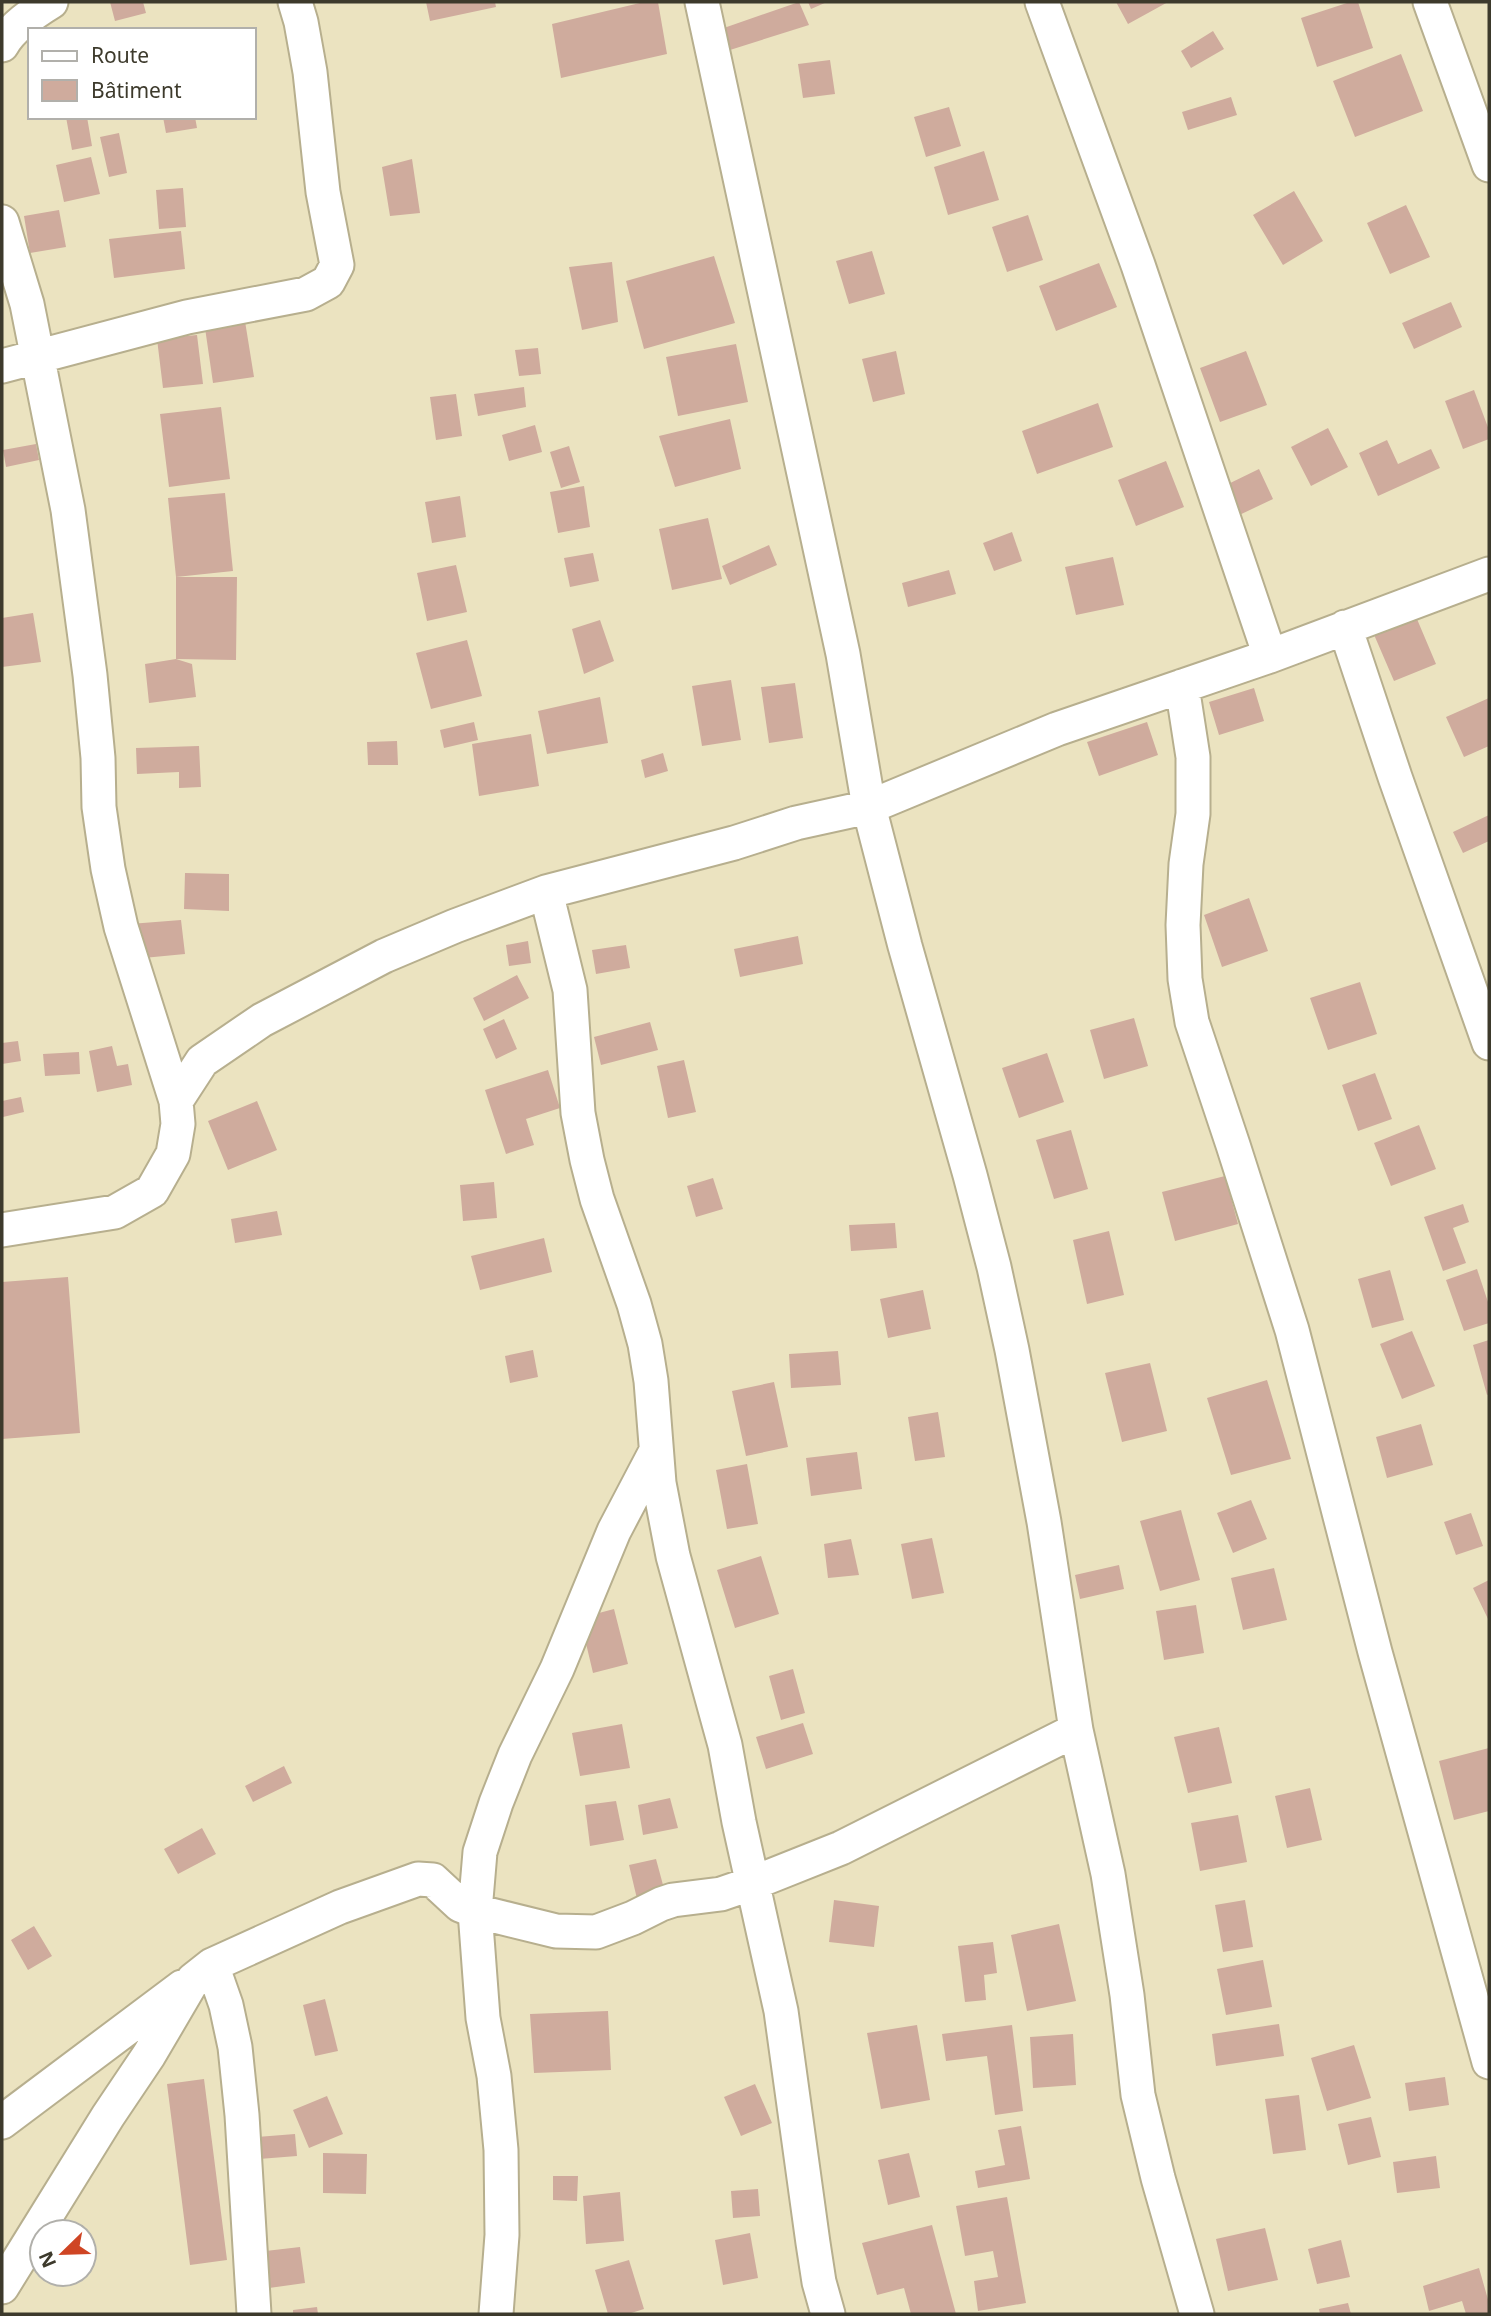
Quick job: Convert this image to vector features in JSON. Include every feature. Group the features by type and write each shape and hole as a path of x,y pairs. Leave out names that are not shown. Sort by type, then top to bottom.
{"street":[{"path":"2,45 36,10 51,2"},
{"path":"2,366 187,317 306,294 327,282 337,265 323,192 310,72 295,2"},
{"path":"702,2 843,654 869,807 994,1267 1012,1350 1041,1509 1076,1730 1108,1874 1127,1995 1138,2095 1158,2178 1197,2314"},
{"path":"1042,2 1154,313 1270,656"},
{"path":"1430,2 1489,165"},
{"path":"2,222 27,304 68,510 98,758 99,807 108,869 121,927 176,1101 178,1124 173,1154 152,1191 115,1213 2,1230"},
{"path":"176,1101 202,1061 262,1020 384,956 455,926 546,892 734,843 796,823 869,807 1057,729 1270,656 1489,574"},
{"path":"1345,627 1399,790 1489,1043"},
{"path":"1182,686 1193,757 1193,814 1186,864 1183,925 1185,979 1192,1022 1292,1330 1375,1652 1489,2062"},
{"path":"546,892 570,990 578,1113 587,1160 597,1199 634,1304 645,1344 651,1381 659,1483 673,1556 725,1745 786,2043 819,2282 828,2314"},
{"path":"496,2314 502,2235 501,2150 494,2076 483,2018 475,1910 480,1852 515,1755 557,1669 614,1531 656,1451"},
{"path":"2,2122 202,1972 340,1907 418,1878 433,1880 460,1905 475,1910 556,1931 596,1931 633,1919 673,1900 721,1894 753,1884 841,1848 1076,1730"},
{"path":"2,2287 108,2116 202,1972"},
{"path":"202,1972 226,2005 235,2047 242,2115 254,2314"}],"building":[{"path":"110,2 143,2 146,13 115,21"},
{"path":"426,2 495,2 496,7 430,21"},
{"path":"644,2 658,2 667,54 561,78 552,24"},
{"path":"799,2 809,25 730,50 721,29"},
{"path":"808,2 827,2 811,9"},
{"path":"1116,2 1168,2 1128,24"},
{"path":"1350,2 1358,2 1373,48 1317,67 1301,18"},
{"path":"1213,31 1224,49 1191,68 1181,51"},
{"path":"1401,54 1423,111 1355,137 1333,81"},
{"path":"830,60 835,94 803,98 798,64"},
{"path":"1231,97 1237,115 1188,130 1182,112"},
{"path":"949,107 961,146 926,157 914,117"},
{"path":"66,119 87,119 92,146 72,150"},
{"path":"163,119 195,119 197,128 166,133"},
{"path":"119,133 127,173 109,177 100,137"},
{"path":"984,151 999,200 948,215 934,167"},
{"path":"91,157 100,194 64,202 56,165"},
{"path":"412,159 420,213 390,216 382,167"},
{"path":"183,188 186,227 159,229 156,190"},
{"path":"1294,191 1323,241 1283,265 1253,215"},
{"path":"1406,205 1430,257 1390,274 1367,223"},
{"path":"59,210 66,247 30,253 24,216"},
{"path":"1028,215 1043,260 1007,272 992,227"},
{"path":"181,231 185,269 114,278 109,239"},
{"path":"872,251 885,294 849,304 836,261"},
{"path":"714,256 735,323 644,349 626,281"},
{"path":"612,262 618,322 582,330 569,267"},
{"path":"1099,263 1117,307 1056,331 1039,286"},
{"path":"1451,302 1462,327 1414,349 1402,323"},
{"path":"244,315 254,377 213,383 204,321"},
{"path":"197,335 203,384 163,388 157,339"},
{"path":"736,344 748,402 678,416 666,357"},
{"path":"538,348 541,374 519,376 515,350"},
{"path":"896,351 905,394 873,402 862,359"},
{"path":"1246,351 1267,405 1220,422 1200,368"},
{"path":"524,387 526,407 478,416 474,394"},
{"path":"1474,390 1489,430 1489,439 1463,449 1445,401"},
{"path":"456,394 462,436 436,440 430,397"},
{"path":"1098,403 1113,447 1037,474 1022,431"},
{"path":"221,407 230,479 169,487 160,414"},
{"path":"730,419 741,469 675,487 659,436"},
{"path":"535,425 542,452 509,461 502,435"},
{"path":"1328,428 1348,467 1311,486 1291,447"},
{"path":"1387,440 1398,464 1431,449 1440,468 1378,496 1359,453"},
{"path":"36,444 39,460 6,467 3,450"},
{"path":"569,446 580,482 561,488 550,452"},
{"path":"1166,461 1184,507 1136,526 1118,480"},
{"path":"1259,469 1273,499 1233,518 1220,488"},
{"path":"584,486 590,527 558,533 550,492"},
{"path":"225,493 233,571 176,577 168,498"},
{"path":"460,496 466,537 432,543 425,502"},
{"path":"708,518 722,579 672,590 659,529"},
{"path":"1012,532 1022,561 994,571 983,543"},
{"path":"769,545 777,565 730,585 722,566"},
{"path":"593,553 599,581 570,587 564,558"},
{"path":"1113,557 1124,605 1076,615 1065,567"},
{"path":"456,565 467,612 427,621 417,573"},
{"path":"949,570 956,594 908,607 902,583"},
{"path":"176,577 237,577 236,660 176,659"},
{"path":"1414,612 1436,664 1394,681 1372,630"},
{"path":"33,613 41,662 2,667 2,618"},
{"path":"600,620 614,661 584,674 572,629"},
{"path":"467,640 482,696 431,709 416,653"},
{"path":"176,659 192,664 196,697 149,703 145,664"},
{"path":"731,680 741,740 702,746 692,686"},
{"path":"795,683 803,738 769,743 761,687"},
{"path":"1254,688 1264,721 1219,735 1209,702"},
{"path":"600,697 608,743 547,754 538,711"},
{"path":"1489,698 1489,746 1464,757 1446,717"},
{"path":"474,722 478,740 444,748 440,730"},
{"path":"1147,722 1158,755 1099,776 1087,742"},
{"path":"531,734 539,786 479,796 472,744"},
{"path":"397,741 398,765 368,765 367,742"},
{"path":"199,746 201,787 179,788 179,772 137,774 136,748"},
{"path":"663,753 668,771 645,778 641,760"},
{"path":"1489,815 1489,841 1463,853 1453,832"},
{"path":"185,873 229,874 229,911 184,909"},
{"path":"1249,898 1268,951 1222,967 1204,915"},
{"path":"181,920 185,954 133,959 130,924"},
{"path":"798,936 803,964 740,977 734,949"},
{"path":"528,941 531,963 509,966 506,945"},
{"path":"626,945 630,968 596,974 592,950"},
{"path":"517,975 529,998 484,1021 473,998"},
{"path":"1360,982 1377,1034 1328,1050 1310,998"},
{"path":"1134,1018 1148,1066 1104,1079 1090,1030"},
{"path":"504,1019 517,1049 496,1059 483,1029"},
{"path":"650,1022 658,1050 601,1065 594,1037"},
{"path":"18,1041 21,1061 2,1064 2,1043"},
{"path":"112,1046 117,1066 128,1064 132,1085 97,1092 89,1051"},
{"path":"79,1052 80,1074 45,1076 43,1054"},
{"path":"1047,1053 1064,1102 1019,1118 1002,1068"},
{"path":"684,1060 696,1112 668,1118 657,1066"},
{"path":"548,1070 560,1108 526,1119 534,1145 506,1154 485,1090"},
{"path":"1375,1073 1392,1119 1358,1131 1342,1085"},
{"path":"21,1097 24,1112 3,1117 2,1101"},
{"path":"257,1101 277,1150 228,1170 208,1121"},
{"path":"1419,1125 1436,1169 1391,1186 1374,1143"},
{"path":"1071,1130 1088,1189 1054,1199 1036,1140"},
{"path":"1225,1176 1238,1224 1175,1241 1162,1192"},
{"path":"713,1178 723,1209 696,1217 687,1186"},
{"path":"494,1182 497,1218 463,1221 460,1185"},
{"path":"1463,1204 1469,1222 1453,1228 1466,1263 1443,1271 1424,1217"},
{"path":"277,1211 282,1235 235,1243 231,1219"},
{"path":"895,1223 897,1248 851,1251 849,1225"},
{"path":"1109,1231 1124,1295 1087,1304 1073,1240"},
{"path":"544,1238 552,1272 480,1290 471,1256"},
{"path":"1477,1269 1489,1305 1489,1323 1464,1331 1446,1280"},
{"path":"1390,1270 1404,1320 1372,1328 1358,1279"},
{"path":"68,1277 80,1433 2,1439 2,1282"},
{"path":"923,1290 931,1329 888,1338 880,1299"},
{"path":"1412,1331 1435,1386 1402,1399 1380,1344"},
{"path":"1489,1340 1489,1394 1487,1395 1473,1345"},
{"path":"533,1350 538,1377 510,1383 505,1356"},
{"path":"838,1351 841,1385 791,1388 789,1354"},
{"path":"1150,1363 1167,1431 1122,1442 1105,1373"},
{"path":"1267,1380 1291,1459 1231,1475 1207,1398"},
{"path":"774,1382 788,1447 746,1456 732,1391"},
{"path":"938,1412 945,1457 915,1461 908,1417"},
{"path":"1421,1424 1433,1465 1387,1478 1376,1437"},
{"path":"857,1452 862,1489 811,1496 806,1458"},
{"path":"747,1464 758,1524 727,1529 716,1470"},
{"path":"1251,1500 1267,1539 1233,1553 1217,1513"},
{"path":"1181,1510 1200,1580 1160,1591 1140,1521"},
{"path":"1471,1513 1483,1546 1456,1555 1444,1522"},
{"path":"932,1538 944,1593 912,1599 901,1544"},
{"path":"851,1539 859,1575 828,1578 824,1544"},
{"path":"761,1556 779,1614 735,1628 717,1570"},
{"path":"1119,1565 1124,1589 1080,1599 1075,1575"},
{"path":"1274,1568 1287,1620 1243,1630 1231,1578"},
{"path":"1489,1580 1489,1621 1473,1588"},
{"path":"1196,1605 1204,1653 1164,1660 1156,1611"},
{"path":"614,1609 628,1664 593,1673 580,1618"},
{"path":"793,1669 805,1713 781,1720 769,1676"},
{"path":"803,1723 813,1754 766,1769 756,1737"},
{"path":"622,1724 630,1768 580,1776 572,1733"},
{"path":"1219,1727 1232,1783 1188,1793 1174,1737"},
{"path":"1489,1748 1489,1811 1454,1820 1439,1761"},
{"path":"284,1766 292,1783 253,1802 245,1786"},
{"path":"1310,1788 1322,1840 1287,1848 1275,1796"},
{"path":"670,1798 678,1828 643,1835 638,1805"},
{"path":"616,1801 624,1840 590,1846 585,1805"},
{"path":"1238,1815 1247,1862 1200,1871 1191,1823"},
{"path":"202,1828 216,1854 178,1874 164,1849"},
{"path":"656,1859 666,1896 638,1903 629,1865"},
{"path":"834,1900 879,1906 874,1947 829,1942"},
{"path":"1245,1900 1253,1947 1223,1952 1215,1905"},
{"path":"1059,1924 1076,2001 1027,2011 1011,1935"},
{"path":"34,1926 52,1956 28,1970 11,1940"},
{"path":"993,1942 997,1973 984,1975 986,2000 965,2002 958,1946"},
{"path":"1263,1960 1272,2007 1226,2015 1217,1969"},
{"path":"325,1999 338,2051 315,2056 303,2005"},
{"path":"608,2011 611,2070 534,2073 530,2014"},
{"path":"1279,2024 1284,2056 1216,2066 1212,2034"},
{"path":"917,2025 930,2100 881,2109 867,2033"},
{"path":"1012,2025 1023,2111 995,2115 987,2056 946,2061 942,2034"},
{"path":"1073,2034 1076,2085 1033,2088 1030,2037"},
{"path":"1354,2045 1371,2098 1327,2111 1311,2058"},
{"path":"1445,2077 1449,2105 1409,2111 1405,2083"},
{"path":"204,2079 227,2260 190,2265 167,2084"},
{"path":"755,2084 772,2123 741,2136 724,2097"},
{"path":"1299,2095 1306,2150 1273,2154 1265,2099"},
{"path":"327,2096 343,2134 309,2148 293,2110"},
{"path":"1371,2117 1381,2157 1348,2165 1338,2124"},
{"path":"1021,2126 1030,2179 978,2188 975,2171 1005,2165 998,2130"},
{"path":"295,2134 297,2156 259,2159 257,2137"},
{"path":"323,2153 367,2154 366,2194 323,2193"},
{"path":"909,2153 920,2197 888,2205 878,2160"},
{"path":"1436,2156 1440,2188 1397,2193 1393,2162"},
{"path":"553,2176 578,2176 577,2201 553,2200"},
{"path":"758,2189 760,2216 733,2218 731,2191"},
{"path":"620,2192 624,2241 586,2244 583,2196"},
{"path":"1007,2197 1026,2303 978,2311 974,2281 998,2277 993,2251 965,2256 956,2206"},
{"path":"932,2225 956,2314 911,2314 904,2288 877,2295 862,2243"},
{"path":"1265,2228 1278,2280 1228,2291 1216,2239"},
{"path":"750,2233 758,2278 723,2285 715,2240"},
{"path":"1341,2240 1350,2277 1317,2284 1308,2249"},
{"path":"300,2247 305,2283 262,2289 257,2252"},
{"path":"629,2260 644,2309 628,2314 608,2314 595,2270"},
{"path":"1479,2268 1489,2303 1489,2314 1466,2314 1462,2301 1429,2311 1423,2286"},
{"path":"1348,2303 1351,2314 1320,2314 1319,2309"},
{"path":"317,2307 318,2314 293,2314 293,2310"}]}
